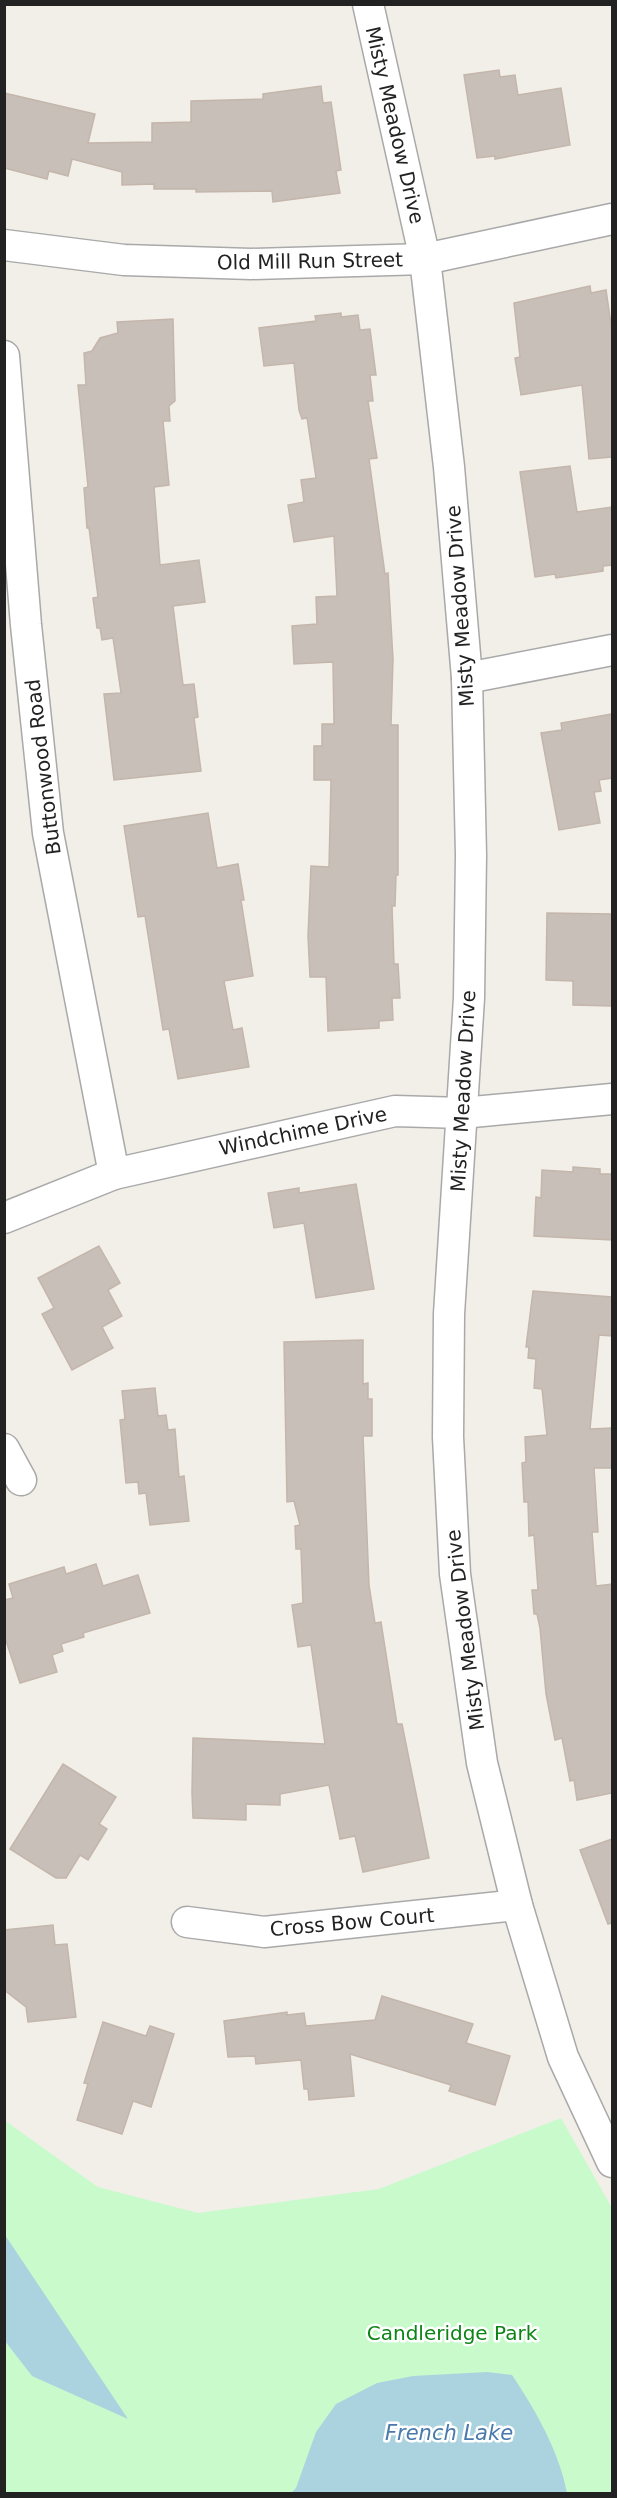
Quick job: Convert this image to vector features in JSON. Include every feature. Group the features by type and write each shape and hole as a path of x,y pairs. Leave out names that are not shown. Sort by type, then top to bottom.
{"street":[{"name":"Misty Meadow Drive","path":"368,4 425,259 449,467 467,678 470,950 449,1314 448,1437 454,1574 482,1763 517,1905 563,2057 611,2157"},
{"name":"Old Mill Run Street","path":"4,245 135,261 251,264 425,259 612,219"},
{"name":"Buttonwood Road","path":"4,356 26,625 48,833 114,1174"},
{"path":"467,678 612,650"},
{"name":"Windchime Drive","path":"4,1218 114,1174 396,1111 462,1113 612,1099"},
{"path":"4,1449 21,1480"},
{"name":"Cross Bow Court","path":"187,1922 264,1932 517,1905"}],"green space":[{"name":"Candleridge Park","path":"561,2118 612,2208 612,2493 5,2493 4,2120 98,2187 198,2213 379,2189"}],"water":[{"path":"4,2235 128,2419 32,2376 5,2341"},
{"name":"French Lake","path":"487,2372 512,2375 546,2432 567,2493 291,2493 296,2488 316,2432 336,2404 377,2383 413,2376"}],"building":[{"path":"499,70 500,77 515,75 518,95 561,88 570,145 495,159 495,156 477,158 464,75"},
{"path":"321,86 323,103 331,102 341,170 336,171 340,193 273,202 272,191 196,192 196,189 154,189 154,184 122,185 122,172 72,159 68,176 49,171 47,179 4,168 4,93 95,114 88,143 152,142 152,123 191,122 191,101 263,99 263,94"},
{"path":"590,286 591,293 606,290 612,331 612,457 589,459 582,385 521,395 515,358 520,357 514,303"},
{"path":"341,313 341,317 358,315 360,330 370,329 376,375 370,375 373,401 368,401 377,458 369,459 385,574 388,573 393,659 391,725 398,725 398,875 396,875 395,906 392,906 394,964 398,964 400,998 392,998 393,1020 379,1021 379,1028 328,1031 326,977 310,977 308,936 311,866 329,867 331,780 314,780 314,746 322,746 322,724 334,724 333,662 294,664 292,626 317,624 316,597 337,596 334,536 294,542 288,505 304,502 301,480 316,478 307,418 302,419 299,410 294,363 264,366 259,328 316,321 315,316"},
{"path":"173,319 175,401 169,406 170,421 163,421 169,485 154,487 160,565 199,560 205,602 173,606 183,685 194,684 198,717 194,718 201,771 114,780 104,694 121,693 113,638 102,640 100,628 97,628 93,598 98,597 89,528 87,528 84,488 88,487 78,385 86,385 84,353 92,351 100,338 118,333 117,322"},
{"path":"570,466 577,512 612,507 612,565 603,566 603,571 556,578 555,574 535,577 520,472"},
{"path":"612,714 612,778 599,780 601,791 594,792 600,823 559,830 541,733 562,730 561,723"},
{"path":"208,813 217,868 238,864 244,900 241,900 253,976 224,981 233,1030 242,1028 249,1067 178,1079 169,1029 163,1030 145,916 138,917 124,826"},
{"path":"547,913 612,914 612,1006 573,1005 573,981 546,980"},
{"path":"573,1167 600,1169 600,1174 612,1174 612,1240 534,1236 536,1197 541,1198 542,1170 573,1172"},
{"path":"356,1184 374,1289 316,1298 304,1223 274,1228 268,1193 299,1188 299,1193"},
{"path":"99,1246 120,1283 108,1290 122,1316 102,1327 113,1348 72,1370 42,1314 54,1308 38,1278"},
{"path":"533,1291 612,1297 612,1336 599,1335 590,1429 612,1428 612,1468 594,1468 598,1532 592,1532 596,1586 612,1584 612,1793 577,1800 574,1780 570,1781 562,1738 555,1740 546,1694 540,1628 537,1614 534,1614 532,1590 538,1590 534,1535 529,1536 528,1502 524,1502 522,1463 526,1462 525,1437 547,1435 542,1389 534,1388 536,1359 528,1358 529,1347 526,1347"},
{"path":"363,1340 363,1384 368,1383 368,1399 372,1399 372,1436 363,1436 369,1585 375,1623 381,1622 397,1724 402,1724 429,1858 363,1872 355,1836 340,1839 329,1785 280,1794 280,1805 246,1804 246,1820 193,1818 192,1793 193,1738 325,1744 311,1645 298,1647 292,1605 303,1603 301,1549 296,1549 295,1526 300,1525 294,1501 287,1502 284,1342"},
{"path":"155,1388 158,1416 166,1415 168,1430 175,1429 179,1477 184,1476 189,1521 150,1525 146,1493 139,1494 138,1482 126,1483 120,1420 125,1419 122,1391"},
{"path":"96,1564 103,1586 138,1575 150,1613 83,1633 84,1637 61,1644 63,1651 52,1655 57,1672 20,1683 4,1635 4,1600 13,1598 9,1584 64,1567 66,1574"},
{"path":"63,1764 116,1797 99,1824 107,1829 88,1860 80,1855 66,1878 56,1878 10,1849"},
{"path":"612,1839 612,1923 608,1924 580,1850"},
{"path":"53,1925 55,1945 67,1944 76,2017 28,2022 26,2007 4,1990 4,1930"},
{"path":"382,1996 473,2024 466,2043 510,2056 495,2105 449,2091 451,2085 350,2054 354,2096 309,2100 308,2089 304,2089 301,2060 256,2064 255,2056 228,2057 224,2021 287,2012 287,2015 304,2013 306,2026 375,2020"},
{"path":"103,2022 146,2036 150,2026 174,2034 151,2107 133,2101 122,2134 77,2120 88,2084 84,2083"}]}
